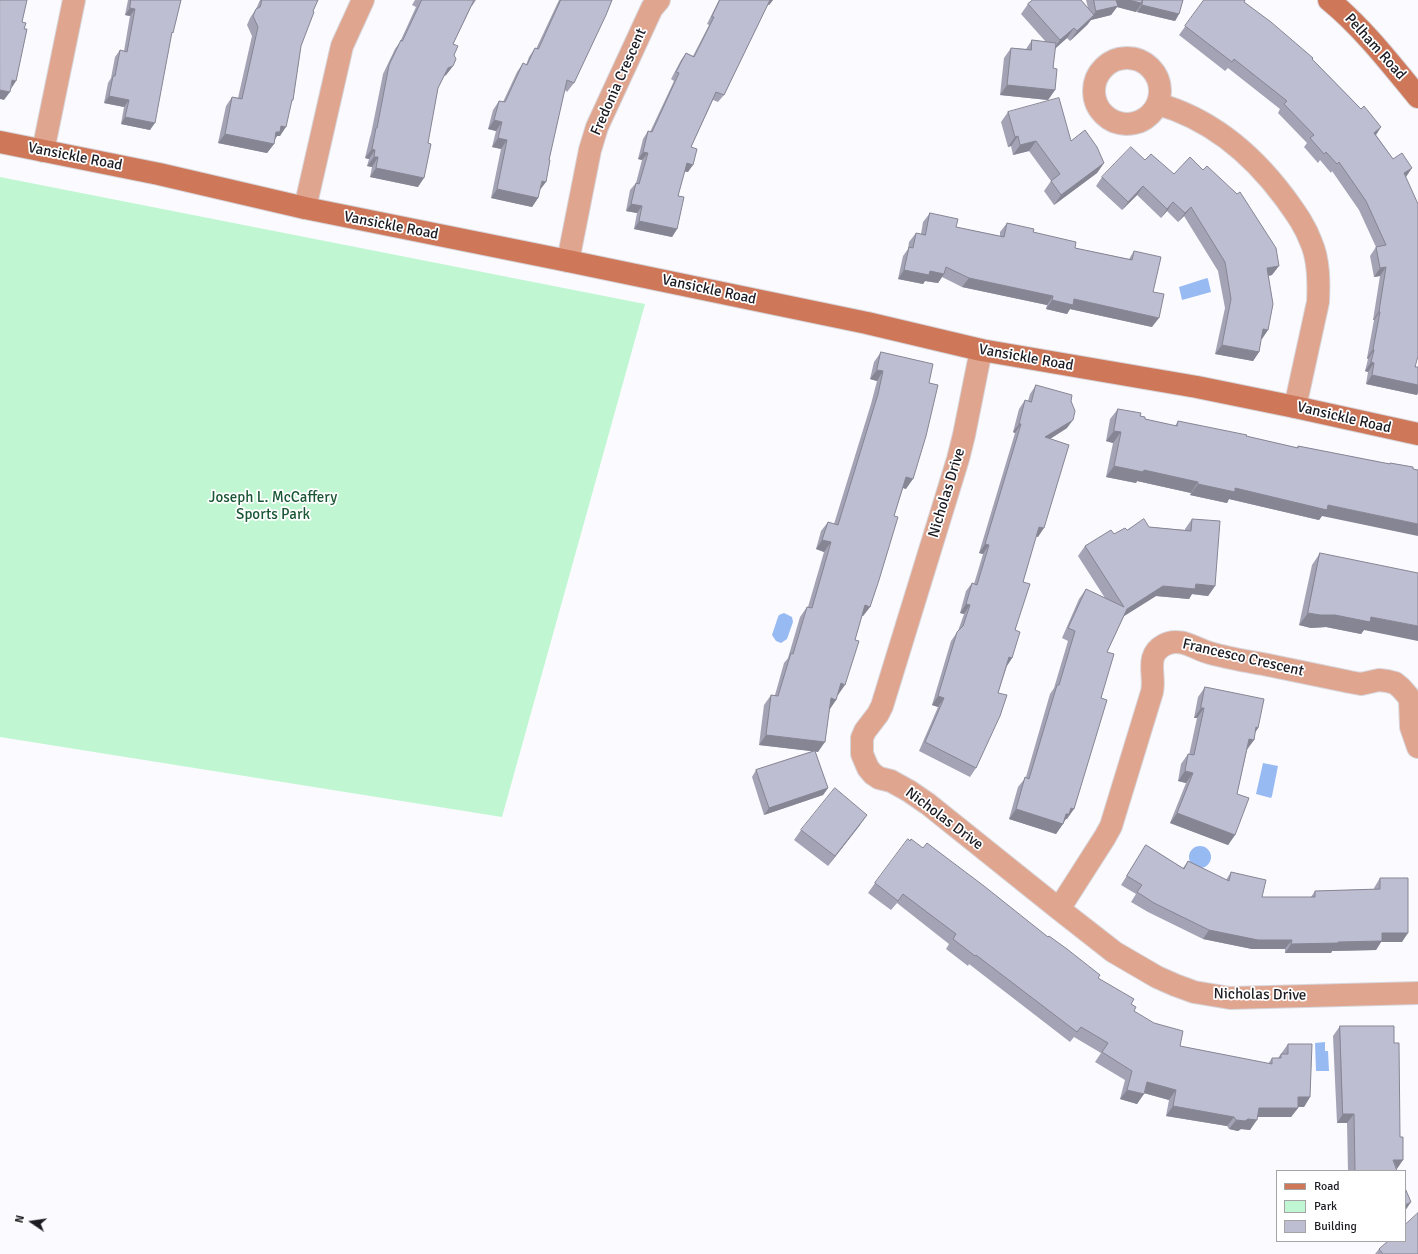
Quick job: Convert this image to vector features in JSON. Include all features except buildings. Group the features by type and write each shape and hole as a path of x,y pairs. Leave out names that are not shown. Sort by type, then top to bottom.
{"street":[{"path":"43,151 74,0"},
{"path":"305,208 342,46 363,0"},
{"name":"Fredonia Crescent","path":"568,261 596,126 652,8 659,0"},
{"name":"Pelham Road","path":"1329,0 1342,11 1375,45 1418,97"},
{"path":"1158,104 1176,109 1200,121 1218,132 1255,162 1268,176 1301,220 1312,243 1318,276 1318,302 1295,407"},
{"name":"Vansickle Road","path":"0,142 158,174 305,208 867,323 981,350 1197,386 1418,434"},
{"name":"Nicholas Drive","path":"981,350 958,459 882,706 862,738 862,754 868,768 879,778 891,781 928,804 1114,952 1175,985 1194,992 1230,998 1418,993"},
{"name":"Francesco Crescent","path":"1059,909 1111,826 1152,692 1154,679 1152,662 1156,652 1163,645 1178,642 1187,643 1210,653 1361,684 1379,680 1395,683 1408,696 1410,702 1411,727 1418,747"}],"green space":[{"name":"Joseph L. McCaffery Sports Park","path":"0,177 645,304 502,817 0,737"}],"water":[{"path":"1207,278 1211,292 1182,300 1179,287"},
{"path":"784,613 792,617 793,622 787,639 781,643 776,641 772,635 779,615"},
{"path":"1263,763 1278,766 1271,798 1256,794"},
{"path":"1200,846 1208,849 1211,857 1208,865 1200,868 1192,865 1189,857 1192,849"},
{"path":"1325,1042 1325,1051 1328,1051 1329,1071 1316,1071 1315,1043"}]}
